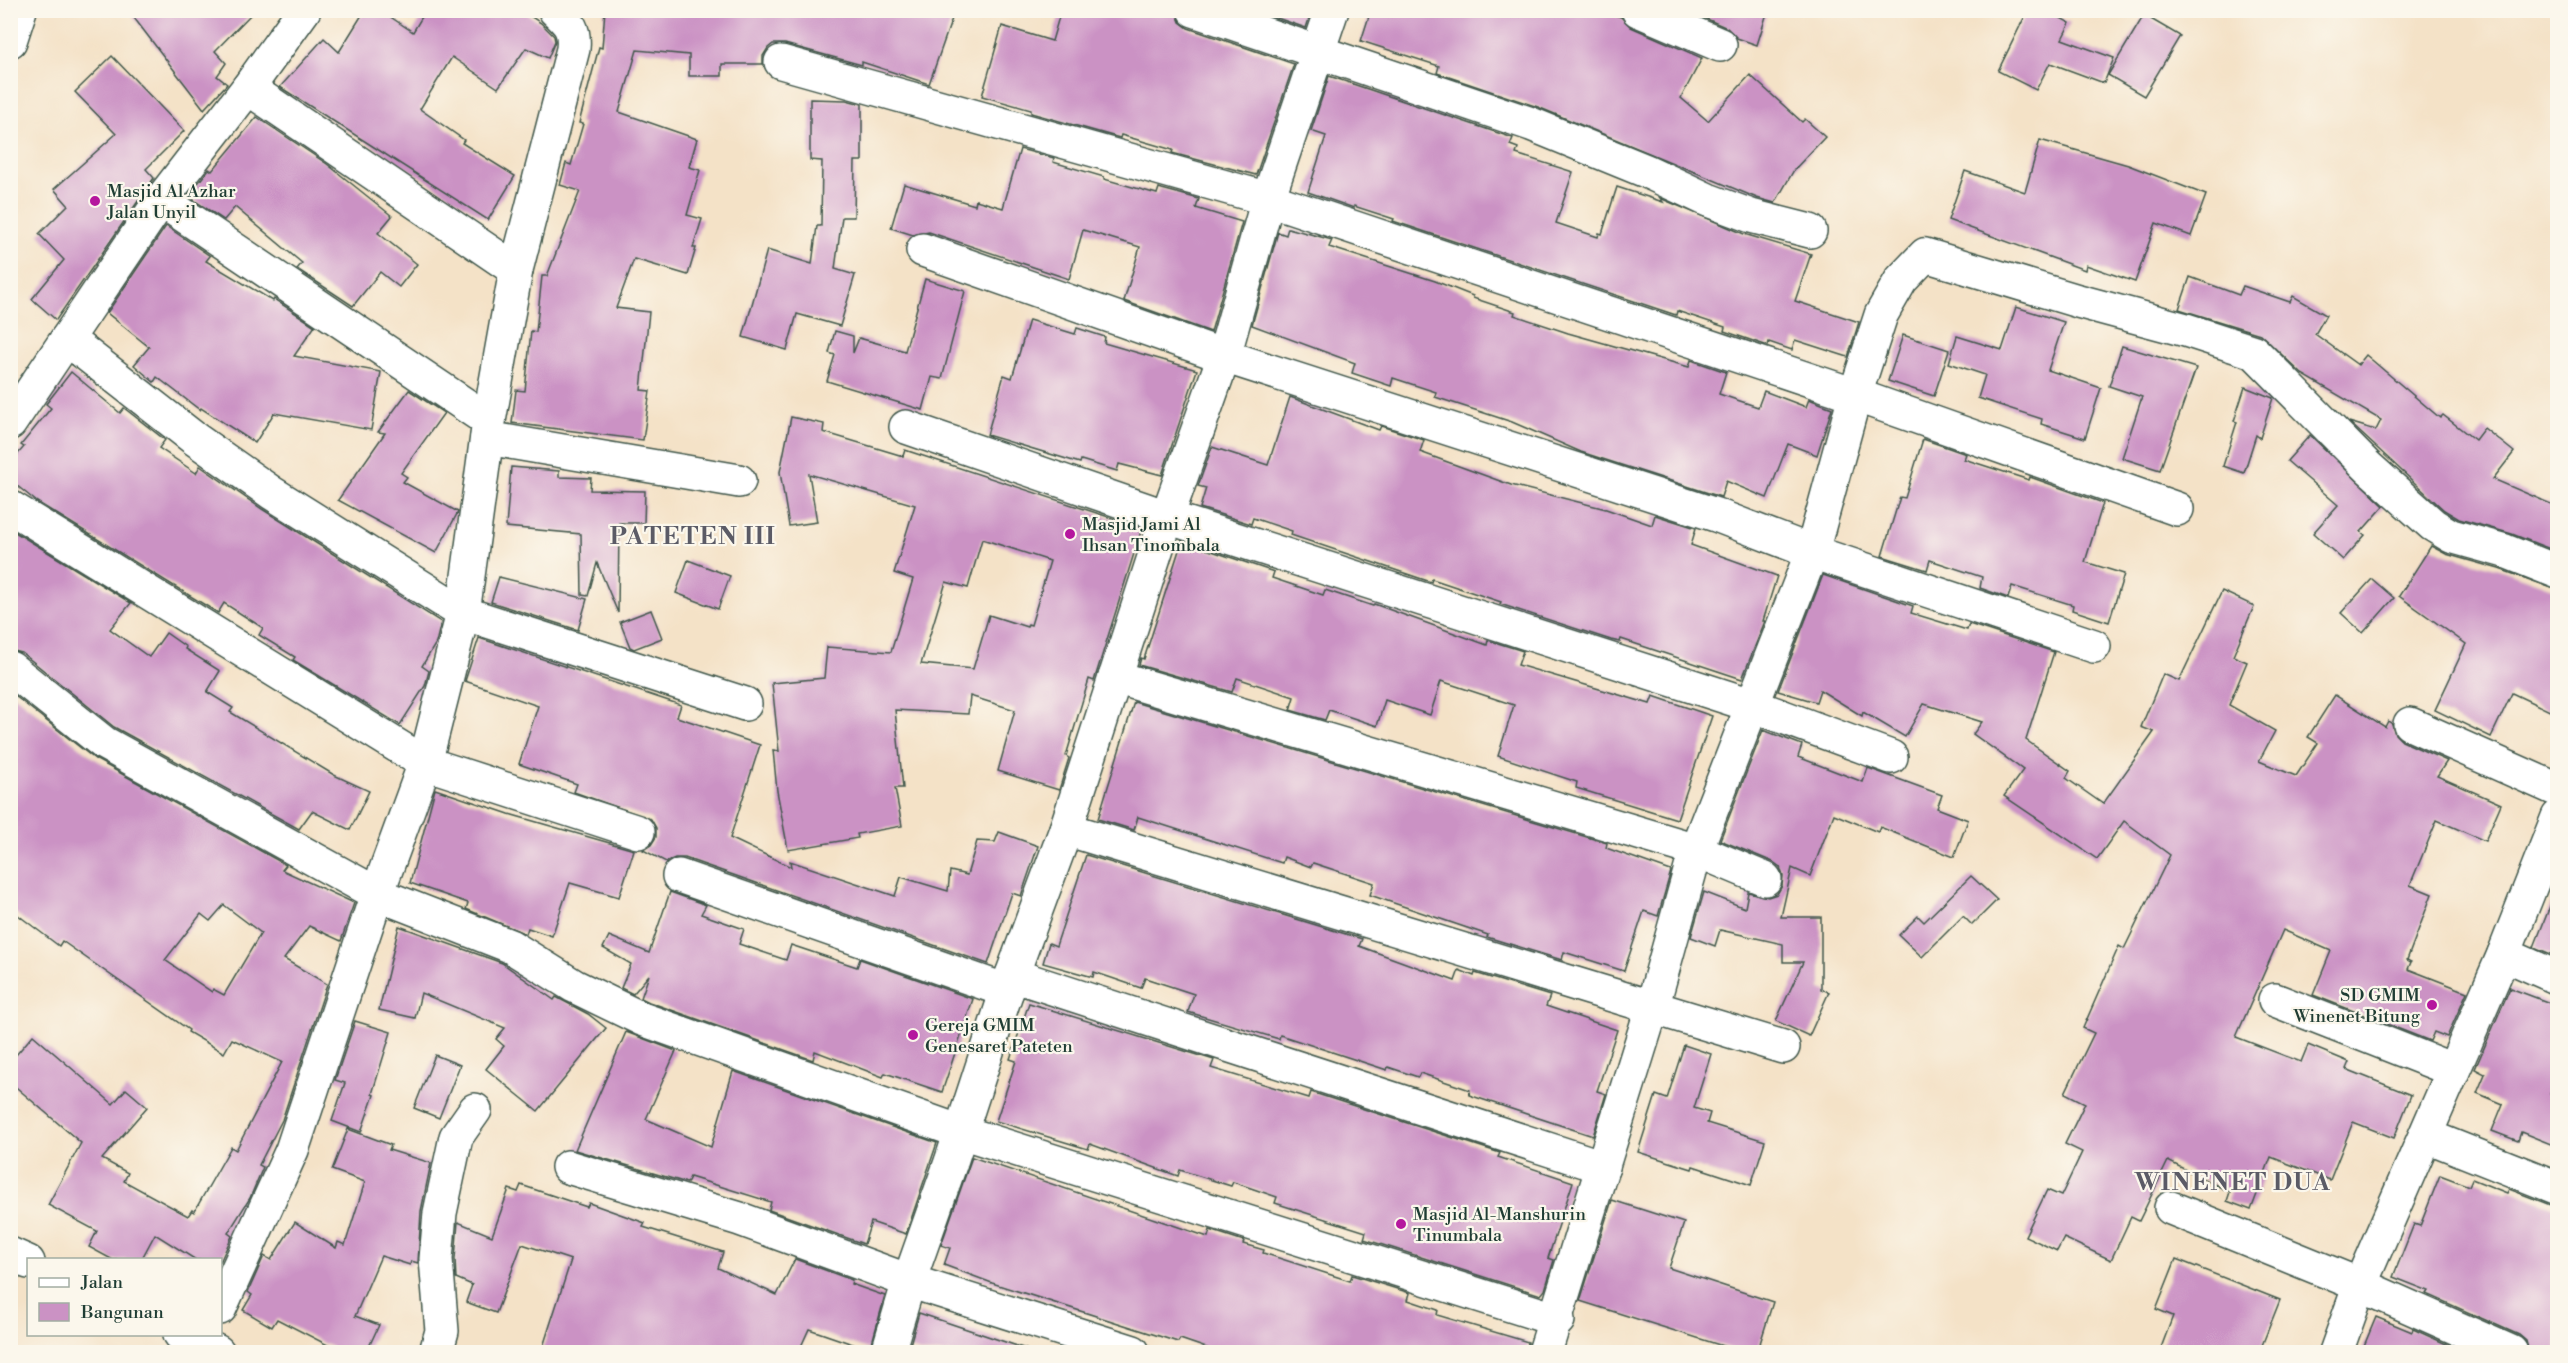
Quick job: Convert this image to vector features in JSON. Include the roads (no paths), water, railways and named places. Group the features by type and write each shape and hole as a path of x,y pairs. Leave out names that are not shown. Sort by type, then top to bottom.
{"main road":[{"path":"10,41 20,10"},
{"path":"10,423 161,200 248,88 304,10"},
{"path":"222,1304 292,1150 377,894 425,763 463,613 488,429 516,270 573,49 574,33 566,20 555,10"},
{"path":"1194,10 1531,124 1646,171 1708,201 1751,216 1810,231"},
{"path":"888,1353 909,1281 1010,983 1066,829 1167,517 1224,356 1268,199 1332,10"},
{"path":"1638,10 1720,45"},
{"path":"781,62 1268,199 1855,394 2178,509"},
{"path":"248,88 516,270"},
{"path":"161,200 488,429 739,481"},
{"path":"923,250 1224,356 1716,515 1812,552 2094,646"},
{"path":"1545,1353 1558,1320 1652,1008 1696,850 1812,552 1855,394 1881,315 1901,280 1925,255 2078,301 2186,330 2254,352 2368,467 2433,525 2451,536 2505,551 2558,572"},
{"path":"67,339 195,439 262,486 463,613 745,704"},
{"path":"906,427 1167,517 1751,705 1891,757"},
{"path":"10,507 425,763 638,832"},
{"path":"10,668 104,743 377,894 510,946 574,986 642,1019 961,1132 1558,1320"},
{"path":"1115,677 1696,850 1765,879"},
{"path":"2410,724 2558,790"},
{"path":"2336,1353 2360,1285 2427,1136 2504,954 2558,817"},
{"path":"1066,829 1783,1047"},
{"path":"679,876 1010,983 1603,1167"},
{"path":"2504,954 2558,978"},
{"path":"2275,1000 2453,1070"},
{"path":"436,1353 442,1331 436,1259 440,1213 456,1137 475,1110"},
{"path":"2427,1136 2558,1188"},
{"path":"568,1167 740,1219 909,1281 1133,1353"},
{"path":"2171,1208 2360,1285 2511,1353"},
{"path":"10,1254 27,1262"}],"place":[{"name":"Masjid Al Azhar Jalan Unyil","path":"95,201"},
{"name":"Masjid Jami Al Ihsan Tinombala","path":"1070,534"},
{"name":"SD GMIM Winenet Bitung","path":"2432,1005"},
{"name":"Gereja GMIM Genesaret Pateten","path":"913,1035"},
{"name":"Masjid Al-Manshurin Tinumbala","path":"1401,1224"}],"district":[{"name":"PATETEN III","path":"693,537"},
{"name":"WINENET DUA","path":"2233,1183"}]}
